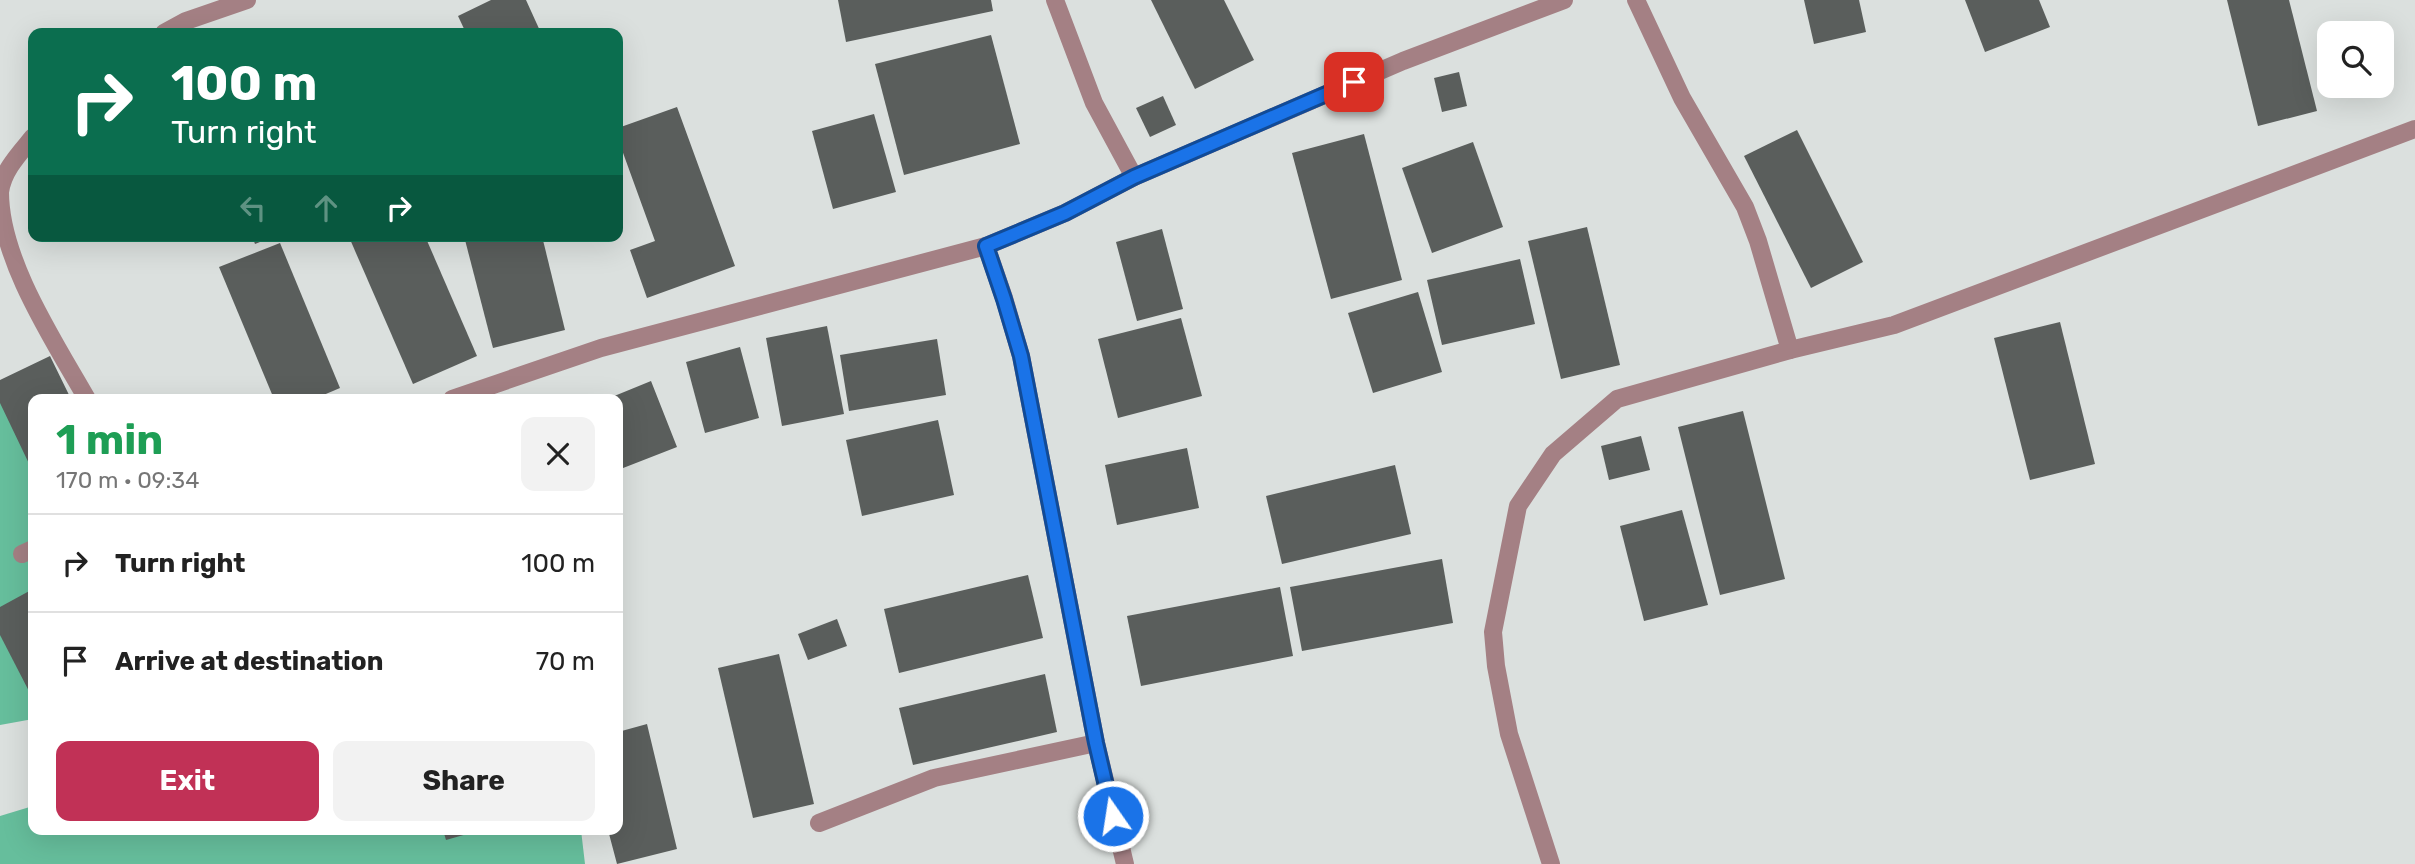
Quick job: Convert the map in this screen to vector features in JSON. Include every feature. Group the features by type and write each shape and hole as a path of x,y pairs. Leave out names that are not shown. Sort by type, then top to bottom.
{"street":[{"path":"173,28 247,0"},
{"path":"1055,0 1094,103 1134,177"},
{"path":"467,394 601,348 986,246 1065,213 1134,177 1403,61 1564,0"},
{"path":"1636,0 1682,98 1745,207 1758,241 1790,350"},
{"path":"1551,864 1509,734 1496,666 1493,632 1518,506 1553,454 1617,399 1790,350 1894,325 2415,129"},
{"path":"28,142 11,164 0,190 3,237 18,279 84,394"},
{"path":"986,246 1021,356 1096,743 1125,864"},
{"path":"819,823 934,778 1096,743"}],"green space":[{"path":"0,393 28,459 28,720 0,725"},
{"path":"28,808 28,835 582,835 585,864 0,864 0,816"}],"building":[{"path":"491,0 526,0 539,28 464,28 458,16"},
{"path":"838,0 991,0 993,11 846,42"},
{"path":"1151,0 1224,0 1254,60 1195,89"},
{"path":"1804,0 1859,0 1866,32 1814,44"},
{"path":"1965,0 2039,0 2050,27 1985,52"},
{"path":"2227,0 2289,0 2317,111 2258,126"},
{"path":"991,35 1020,144 904,175 875,64"},
{"path":"1459,72 1467,106 1442,112 1434,78"},
{"path":"1163,96 1176,125 1150,137 1136,108"},
{"path":"677,107 735,266 647,298 630,250 655,241 623,153 623,126"},
{"path":"874,114 896,192 833,209 812,131"},
{"path":"1797,130 1863,262 1811,288 1744,156"},
{"path":"1364,134 1402,280 1331,299 1292,153"},
{"path":"1473,142 1503,227 1432,253 1402,168"},
{"path":"1587,227 1620,365 1561,379 1528,241"},
{"path":"1162,229 1183,309 1137,321 1116,242"},
{"path":"351,242 428,242 477,356 413,384"},
{"path":"466,242 543,242 565,330 493,348"},
{"path":"280,243 340,388 326,394 272,394 219,267"},
{"path":"1520,259 1535,324 1442,345 1427,280"},
{"path":"1418,292 1442,372 1373,393 1348,313"},
{"path":"1181,318 1202,396 1118,418 1098,339"},
{"path":"2060,322 2095,464 2030,480 1994,338"},
{"path":"827,326 844,414 782,426 766,338"},
{"path":"937,339 946,395 849,411 840,355"},
{"path":"740,347 759,418 705,433 686,362"},
{"path":"50,356 69,394 28,394 28,462 0,403 0,380"},
{"path":"651,381 677,447 623,468 623,394 619,394"},
{"path":"1743,411 1785,579 1720,595 1678,427"},
{"path":"938,420 954,495 862,516 846,440"},
{"path":"1641,436 1650,470 1609,480 1601,446"},
{"path":"1187,448 1199,508 1117,525 1105,465"},
{"path":"1395,465 1411,534 1282,564 1266,496"},
{"path":"1682,510 1708,605 1644,621 1620,526"},
{"path":"1442,559 1453,623 1302,651 1290,587"},
{"path":"1028,575 1043,638 899,673 884,609"},
{"path":"1280,587 1293,656 1141,686 1127,616"},
{"path":"28,592 28,689 0,635 0,607"},
{"path":"837,619 847,646 808,660 798,634"},
{"path":"779,654 814,804 753,818 718,668"},
{"path":"1045,674 1057,732 913,765 899,708"},
{"path":"647,724 677,849 617,864 609,835 623,835 623,731"},
{"path":"444,835 464,835 446,840"}],"route":[{"path":"1113,816 1096,743 1021,356 986,246 1065,213 1134,177 1354,82"}]}
